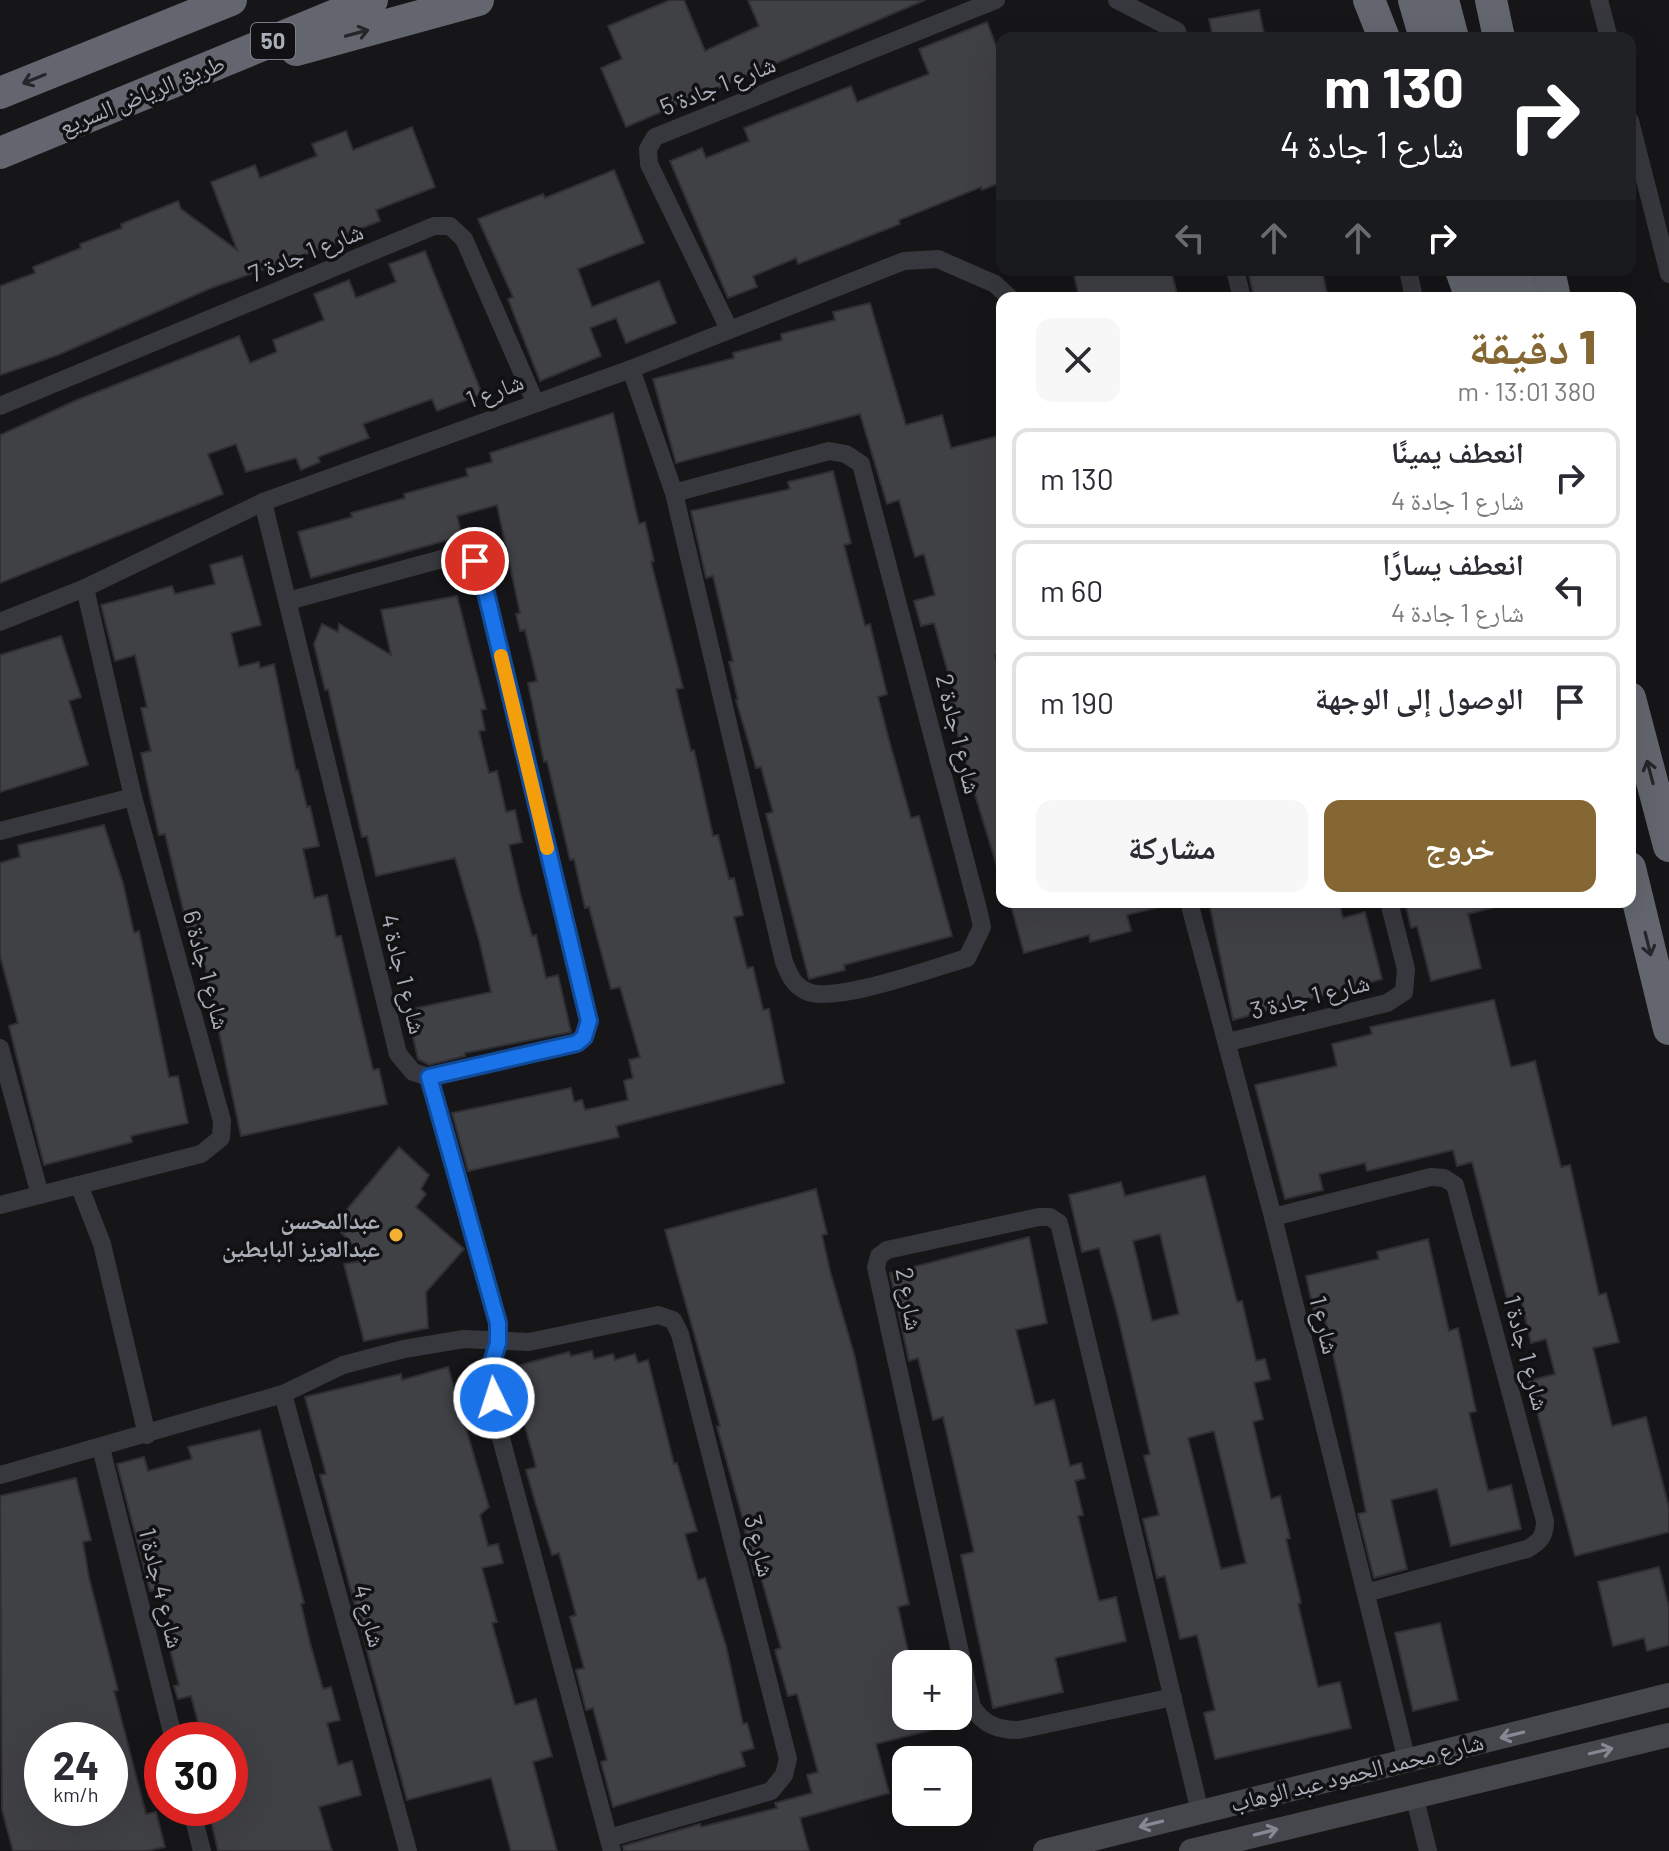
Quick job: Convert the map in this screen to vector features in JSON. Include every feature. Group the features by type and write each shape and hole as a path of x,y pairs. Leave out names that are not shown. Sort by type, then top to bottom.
{"highway":[{"path":"68,66 197,0"},
{"name":"50","path":"0,93 231,0"},
{"name":"طريق الرياض السريع","path":"0,153 372,0"},
{"path":"174,82 478,0"},
{"path":"1369,0 1382,32"},
{"path":"1414,0 1423,32"},
{"path":"1443,0 1451,32"},
{"path":"1491,0 1498,32"},
{"path":"1506,0 1509,32"},
{"path":"1636,721 1669,846"},
{"path":"1636,893 1669,1029"}],"street":[{"name":"شارع 1 جادة 5","path":"729,329 649,164 648,149 655,137 996,0"},
{"path":"1117,0 1177,32"},
{"path":"1599,0 1607,32"},
{"path":"1636,145 1669,274"},
{"name":"شارع 1 جادة 7","path":"0,406 434,226 450,226 464,239 535,402"},
{"name":"شارع 1","path":"0,622 85,588 263,502 631,369 904,261 938,259 995,284 1004,292"},
{"name":"شارع 1 جادة 2","path":"631,369 674,493 784,962 793,981 806,991 820,995 880,984 967,958 977,942 980,918 869,482 861,464 846,454 829,451 674,493"},
{"name":"شارع 1 جادة 4","path":"263,502 398,1054 413,1072 429,1077"},
{"path":"288,601 460,554 468,556 480,568 589,1021 584,1037 577,1043 429,1077"},
{"name":"شارع 1 جادة 6","path":"0,1205 201,1154 221,1138 222,1121 133,797 85,588"},
{"path":"0,831 133,797"},
{"name":"شارع 1","path":"1191,908 1273,1217 1407,1761"},
{"name":"شارع 1 جادة 3","path":"1228,1042 1387,1003 1404,992 1406,969 1391,908"},
{"path":"0,1048 40,1195"},
{"name":"شارع 3","path":"429,1077 498,1323 498,1343 490,1369 498,1427 610,1845 771,1791 784,1775 788,1759 680,1334 673,1320 658,1315 529,1342 498,1343"},
{"name":"شارع 1 جادة 1","path":"1273,1217 1431,1177 1444,1178 1455,1185 1545,1521 1545,1533 1538,1543 1527,1549 1366,1593"},
{"path":"79,1185 102,1244 147,1435"},
{"name":"شارع 2","path":"1173,1697 1019,1730 1001,1730 981,1720 972,1707 876,1267 879,1256 887,1250 1039,1217 1050,1217 1059,1223 1173,1697 1200,1812"},
{"path":"0,1475 283,1394 343,1365 404,1349 464,1339 498,1343"},
{"name":"شارع 4","path":"283,1394 408,1851"},
{"name":"شارع 4 جادة 1","path":"101,1448 170,1722"},
{"name":"شارع محمد الحمود عبد الوهاب","path":"1045,1851 1669,1695"},
{"path":"1562,1722 1570,1741 1565,1760"},
{"name":"شارع محمد الحمود عبد الوهاب","path":"1191,1851 1669,1735"},
{"path":"1414,1795 1428,1851"},
{"path":"196,1826 202,1851"}],"building":[{"path":"670,0 684,0 705,51 759,26 748,0 925,0 626,127 601,68 622,59 608,26"},
{"path":"1259,10 1264,32 1212,32 1209,19"},
{"path":"987,22 996,45 996,184 982,190 981,187 899,220 900,224 798,264 796,258 753,276 757,287 728,298 670,161 702,148 706,158 749,141 744,128 851,86 857,102 929,74 919,49"},
{"path":"412,127 435,187 376,210 380,221 339,237 340,242 211,288 58,355 0,375 0,286 35,273 33,267 122,228 121,224 178,201 181,209 237,250 211,182 255,165 260,178 317,156 312,144 346,131 353,150"},
{"path":"614,170 644,243 578,269 592,307 659,281 676,323 626,343 616,318 590,328 601,356 540,381 508,299 513,297 478,219 543,194 545,198"},
{"path":"425,251 482,394 437,411 432,399 363,424 369,438 318,457 320,462 301,470 296,458 246,472 236,444 208,454 223,494 0,583 0,435 77,400 239,336 250,363 277,352 273,340 324,320 314,294 349,280 356,298 396,282 389,264"},
{"path":"1074,276 1172,276 1176,292 1078,292"},
{"path":"1249,276 1323,276 1327,292 1253,292"},
{"path":"870,303 906,425 942,415 951,448 996,437 996,863 949,703 956,701 934,623 921,626 914,601 935,595 924,554 915,557 899,500 887,504 860,414 676,463 653,379 734,358 733,353 782,340 781,334 835,320 833,312"},
{"path":"613,413 639,524 645,522 654,561 651,562 683,688 676,689 691,751 694,750 713,836 718,835 729,879 734,878 743,915 734,917 747,968 753,967 763,1010 769,1009 784,1083 616,1126 619,1137 468,1171 452,1113 571,1088 574,1102 582,1100 585,1110 628,1100 624,1081 633,1078 629,1060 640,1057 620,987 611,989 589,907 585,908 574,859 570,860 547,761 544,762 528,683 537,681 525,630 520,631 516,614 520,613 497,505 457,516 462,536 311,578 298,532 405,498 404,494 468,476 466,469 492,462 490,453"},
{"path":"833,471 851,543 844,545 865,626 870,624 887,694 878,697 889,740 911,818 919,816 952,936 844,965 845,970 809,979 766,814 773,812 761,767 756,768 736,700 729,662 733,661 713,576 706,578 691,511 790,489 788,482"},
{"path":"242,556 261,625 231,633 239,667 259,662 260,668 274,664 296,771 307,807 310,806 319,846 303,849 314,898 327,895 336,937 341,936 373,1070 379,1069 387,1104 241,1136 205,966 197,968 165,834 159,835 150,796 141,753 151,751 141,708 147,707 135,655 115,661 101,605 172,586 175,594 215,584 210,565"},
{"path":"457,596 486,709 481,710 485,730 479,731 489,773 497,771 506,812 515,810 522,842 509,845 520,893 532,936 536,935 546,978 558,975 571,1032 465,1053 465,1056 429,1065 418,1059 407,1010 491,992 479,940 455,858 376,876 367,836 362,837 328,689 325,690 314,644 322,624 338,632 339,624 391,655 381,610"},
{"path":"61,636 81,697 69,701 88,765 0,792 0,655"},
{"path":"104,825 123,883 134,933 139,931 169,1077 178,1076 188,1123 131,1136 132,1142 44,1165 9,1026 18,1023 0,956 0,863 20,857 18,845"},
{"path":"1012,908 1155,908 1127,915 1131,931 1090,942 1089,935 1024,953"},
{"path":"1210,908 1340,908 1343,918 1365,912 1382,979 1233,1020"},
{"path":"1406,908 1491,908 1468,914 1481,968 1431,981 1417,926 1411,928"},
{"path":"1494,1000 1511,1067 1535,1061 1561,1167 1570,1165 1599,1295 1606,1293 1619,1342 1593,1348 1612,1426 1646,1417 1669,1508 1669,1532 1575,1556 1529,1381 1555,1374 1546,1339 1531,1343 1520,1295 1507,1299 1472,1162 1457,1166 1453,1150 1367,1171 1365,1163 1319,1174 1323,1190 1285,1199 1255,1085 1337,1066 1332,1044 1372,1034 1370,1027"},
{"name":"عبدالمحسن عبدالعزيز البابطين","path":"399,1147 429,1175 421,1189 426,1194 416,1207 464,1249 426,1292 428,1328 364,1341 344,1264 367,1260 334,1225"},
{"path":"1205,1176 1237,1302 1242,1301 1256,1361 1265,1359 1270,1379 1254,1383 1263,1419 1253,1422 1271,1499 1280,1496 1301,1603 1298,1604 1318,1687 1340,1682 1351,1728 1215,1759 1204,1713 1215,1710 1197,1635 1180,1639 1165,1576 1157,1578 1143,1519 1159,1515 1144,1456 1150,1454 1117,1313 1099,1248 1082,1252 1069,1195 1121,1182 1125,1196","holes":["1160,1234 1179,1314 1152,1321 1133,1241","1214,1431 1246,1563 1221,1569 1188,1438"]},
{"path":"816,1189 827,1234 822,1235 854,1354 909,1604 898,1607 908,1650 892,1650 892,1730 931,1730 876,1744 889,1793 800,1818 809,1851 624,1851 623,1846 700,1824 701,1827 777,1808 775,1803 812,1793 807,1775 818,1772 797,1694 788,1696 775,1650 781,1648 760,1574 754,1575 742,1516 717,1427 720,1426 665,1230"},
{"path":"1029,1237 1047,1323 1016,1330 1035,1405 1054,1400 1070,1466 1081,1463 1085,1478 1075,1481 1083,1515 1078,1516 1099,1601 1116,1597 1126,1641 1055,1658 1063,1692 993,1708 961,1555 974,1552 943,1417 933,1420 918,1358 909,1361 890,1273"},
{"path":"1428,1239 1449,1331 1458,1328 1476,1411 1469,1413 1488,1491 1511,1485 1521,1529 1451,1546 1437,1489 1391,1500 1407,1569 1374,1578 1358,1514 1366,1512 1342,1394 1323,1311 1314,1313 1306,1276 1379,1259 1377,1252"},
{"path":"592,1351 594,1359 613,1354 615,1360 635,1354 638,1363 648,1360 674,1464 677,1463 697,1531 685,1534 698,1580 705,1578 726,1646 743,1724 747,1723 754,1748 741,1752 745,1766 613,1807 601,1762 607,1760 593,1708 586,1710 576,1670 584,1668 570,1617 576,1615 559,1553 552,1555 536,1505 526,1470 536,1467 521,1411 513,1414 502,1370 569,1352 571,1356"},
{"path":"448,1367 489,1507 480,1515 488,1546 498,1544 503,1563 482,1568 497,1622 492,1623 515,1705 536,1699 552,1756 533,1762 557,1851 511,1851 491,1778 407,1800 320,1475 326,1474 305,1397 401,1374 402,1380"},
{"path":"260,1430 304,1603 301,1604 310,1643 323,1689 331,1687 340,1720 327,1723 338,1765 352,1761 361,1795 319,1807 332,1851 218,1851 212,1826 248,1826 248,1722 198,1722 191,1696 178,1699 174,1686 179,1685 169,1646 175,1645 161,1588 150,1591 117,1464 144,1457 148,1471 192,1459 188,1447"},
{"path":"76,1478 91,1540 83,1542 89,1578 118,1690 114,1691 122,1722 24,1722 24,1826 128,1826 128,1745 144,1806 144,1826 160,1826 165,1847 147,1851 13,1851 2,1810 0,1496"},
{"path":"1659,1567 1669,1607 1669,1645 1647,1651 1644,1638 1613,1646 1598,1582"},
{"path":"1440,1623 1458,1700 1413,1711 1395,1633"}],"slow traffic":[{"path":"501,656 547,848"}],"place":[{"name":"عبدالمحسن عبدالعزيز البابطين","path":"396,1235"}],"route":[{"path":"475,561 480,568 589,1021 588,1030 577,1043 429,1077 498,1323 498,1343 491,1357 490,1369 494,1398"}]}
